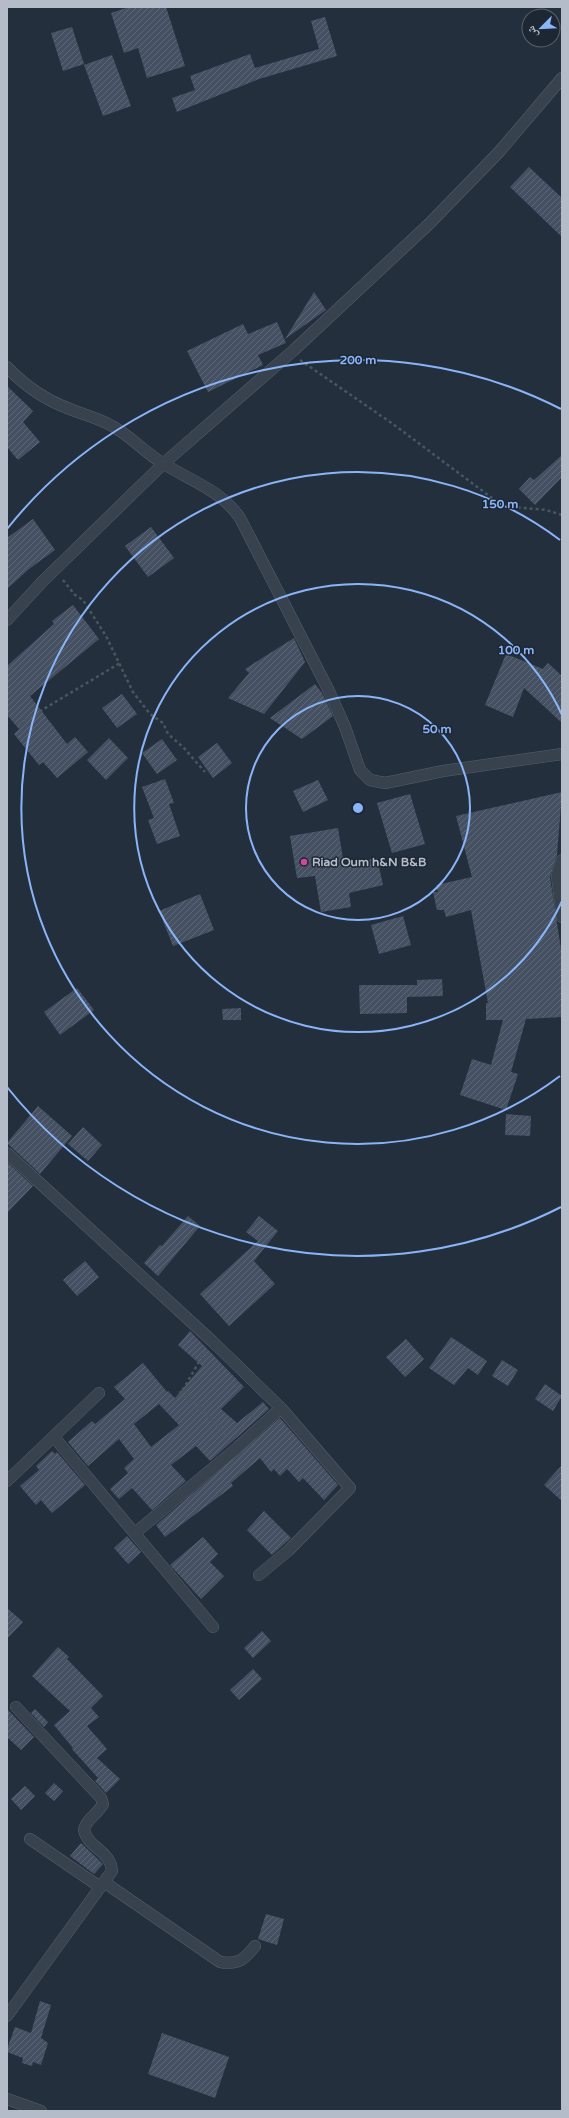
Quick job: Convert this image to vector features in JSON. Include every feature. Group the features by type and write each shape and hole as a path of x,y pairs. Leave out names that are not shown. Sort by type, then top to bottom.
{"street":[{"path":"7,620 54,570 163,464 290,353 448,205 522,126 562,78"},
{"path":"7,367 22,382 36,392 60,406 95,417 114,426 163,464 220,495 232,505 328,689 345,727 360,770 370,780 385,783 443,771 562,754"},
{"path":"562,860 557,876 562,917"},
{"path":"7,1153 212,1341 281,1408 350,1488 289,1550 259,1575"},
{"path":"7,1481 99,1394"},
{"path":"135,1533 238,1447 281,1408"},
{"path":"54,1437 213,1627"},
{"path":"7,2016 112,1871 110,1861 87,1838 84,1830 85,1825 101,1807 103,1801 16,1707"},
{"path":"30,1839 220,1962 232,1963 246,1958 255,1946"},
{"path":"7,2099 41,2111"}],"path":[{"path":"290,353 393,424 492,498 514,506 546,510 562,515"},
{"path":"54,570 75,595 83,600 120,663 133,692 150,714 163,723 168,734 183,747 205,772"},
{"path":"20,724 120,663"},
{"path":"212,1341 184,1388 180,1392 200,1408 238,1447"}],"building":[{"path":"129,7 166,7 185,66 147,78 138,48 124,53 111,13"},
{"path":"325,17 337,56 259,79 177,112 172,98 195,90 190,76 250,54 255,68 319,49 311,21"},
{"path":"72,27 84,64 63,71 51,33"},
{"path":"112,55 131,106 103,116 84,65"},
{"path":"529,167 562,198 562,237 510,187"},
{"path":"314,292 326,310 285,339"},
{"path":"277,322 286,343 258,355 263,365 208,392 187,351 243,324 248,334"},
{"path":"7,386 33,411 23,422 40,442 18,460 7,447"},
{"path":"562,455 562,477 535,505 519,489 530,477 534,480"},
{"path":"33,519 55,550 29,569 7,589 7,538"},
{"path":"151,527 174,558 148,577 125,546"},
{"path":"73,605 99,639 30,696 67,744 75,737 88,752 57,778 43,762 39,765 14,734 19,729 7,715 7,666 54,624 52,621"},
{"path":"294,638 305,662 264,714 228,698 249,673 245,669"},
{"path":"506,654 543,669 548,663 562,676 562,723 524,688 513,717 485,705"},
{"path":"315,684 322,693 333,716 302,739 270,718"},
{"path":"122,694 137,714 117,728 102,708"},
{"path":"109,738 128,758 106,780 87,760"},
{"path":"162,739 177,760 157,774 142,753"},
{"path":"217,743 232,763 213,778 198,757"},
{"path":"165,779 174,803 169,804 180,836 157,844 148,820 154,818 142,787"},
{"path":"318,780 328,800 303,812 293,791"},
{"path":"562,792 557,855 550,877 562,956 562,1017 526,1019 511,1072 518,1074 506,1110 460,1095 472,1059 491,1065 503,1020 486,1020 486,1003 488,1003 471,910 446,917 444,910 437,910 433,892 438,892 436,885 472,877 456,816"},
{"path":"410,794 425,844 392,853 377,803"},
{"path":"338,828 344,865 377,858 383,885 349,893 351,907 321,912 315,876 297,878 290,836"},
{"path":"200,894 214,930 173,946 159,911"},
{"path":"403,916 411,945 379,954 371,925"},
{"path":"442,979 443,996 407,997 407,1013 360,1014 359,985 417,985 417,980"},
{"path":"77,988 94,1010 60,1035 44,1012"},
{"path":"241,1008 241,1020 223,1020 222,1009"},
{"path":"38,1106 72,1136 40,1174 7,1143"},
{"path":"506,1114 531,1116 530,1136 505,1135"},
{"path":"83,1127 102,1145 88,1161 68,1144"},
{"path":"7,1162 33,1186 7,1213"},
{"path":"188,1216 200,1226 158,1276 144,1263 160,1245 162,1246"},
{"path":"259,1216 278,1231 254,1261 275,1284 229,1326 200,1294 258,1241 246,1232"},
{"path":"85,1261 99,1277 77,1296 63,1280"},
{"path":"190,1331 244,1387 221,1409 237,1423 263,1402 269,1409 210,1461 196,1446 171,1465 186,1481 152,1510 132,1488 119,1499 110,1489 128,1473 124,1468 134,1459 119,1439 88,1466 68,1442 92,1421 95,1424 125,1399 114,1387 143,1363 167,1392 168,1391 175,1398 202,1366 178,1345","holes":["159,1404 179,1425 151,1447 134,1424"]},
{"path":"451,1337 487,1361 478,1375 468,1368 454,1385 429,1368"},
{"path":"406,1339 424,1359 405,1377 386,1357"},
{"path":"502,1360 518,1370 508,1386 492,1376"},
{"path":"545,1384 562,1396 553,1411 535,1399"},
{"path":"280,1418 338,1485 324,1500 303,1478 299,1482 287,1469 280,1476 274,1469 271,1472 260,1458 231,1483 233,1486 165,1537 156,1525"},
{"path":"52,1451 55,1454 57,1452 85,1485 52,1513 41,1500 36,1505 20,1486 39,1470 36,1466"},
{"path":"562,1465 562,1501 544,1485"},
{"path":"264,1511 291,1538 272,1555 247,1530"},
{"path":"127,1536 141,1552 128,1564 114,1548"},
{"path":"203,1537 218,1554 210,1562 224,1576 201,1599 170,1565"},
{"path":"7,1608 23,1622 7,1639"},
{"path":"262,1631 271,1641 253,1658 244,1648"},
{"path":"58,1647 69,1657 67,1659 103,1696 91,1708 99,1717 87,1726 107,1749 97,1758 120,1779 106,1793 95,1781 98,1778 72,1749 73,1748 54,1725 70,1711 32,1676"},
{"path":"253,1669 262,1679 239,1700 230,1690"},
{"path":"7,1709 34,1737 21,1750 7,1737"},
{"path":"35,1709 48,1722 44,1727 31,1713"},
{"path":"54,1783 63,1791 54,1801 45,1793"},
{"path":"25,1786 35,1796 21,1810 11,1799"},
{"path":"81,1843 103,1864 94,1874 70,1856"},
{"path":"266,1914 284,1919 277,1945 258,1939"},
{"path":"40,2001 51,2005 41,2038 48,2043 41,2065 33,2062 32,2066 22,2063 23,2058 7,2052 7,2049 15,2027 31,2033"},
{"path":"162,2033 229,2057 215,2098 148,2074"}],"place":[{"name":"Riad Oum h&N B&B","path":"304,862"}]}
